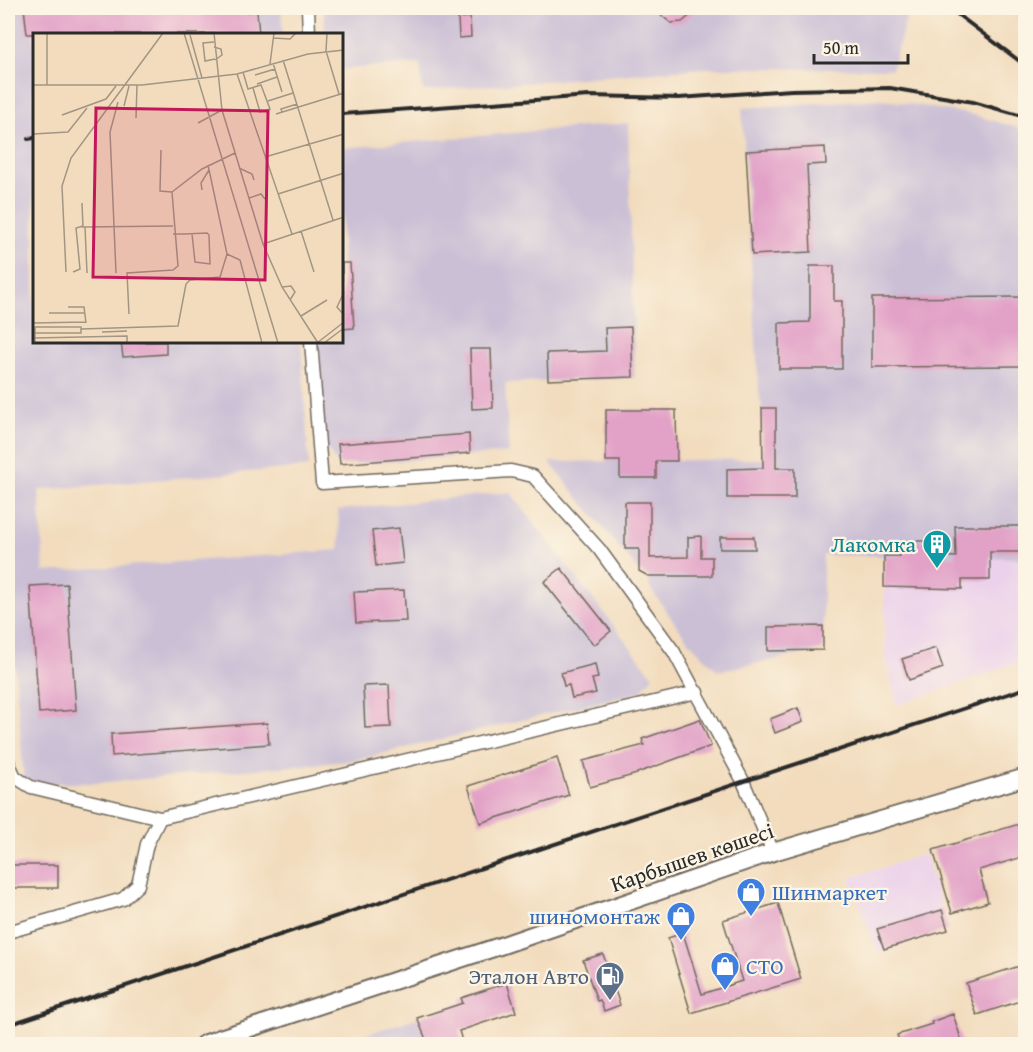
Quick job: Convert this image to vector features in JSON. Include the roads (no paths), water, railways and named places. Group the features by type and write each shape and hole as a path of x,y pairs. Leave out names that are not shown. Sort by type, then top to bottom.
{"main road":[{"name":"Карбышев көшесі","path":"204,1044 224,1041 773,852 1026,777"}],"street":[{"path":"308,8 309,33"},
{"path":"311,344 322,483 511,471 533,476 598,549 674,652 743,781 773,852"},
{"path":"8,762 15,777 31,787 160,818 697,692"},
{"path":"8,932 123,899 138,885 147,844 160,818"}],"railway":[{"path":"949,8 1026,66"},
{"path":"344,114 589,96 679,98 792,90 890,88 973,102 1026,117"},
{"path":"28,139 33,138"},
{"path":"8,1025 1026,688"}],"place":[{"name":"Лакомка","path":"937,570"},
{"name":"Шинмаркет","path":"751,918"},
{"name":"шиномонтаж","path":"681,942"},
{"name":"СТО","path":"725,992"},
{"name":"Эталон Авто","path":"610,1002"}]}
